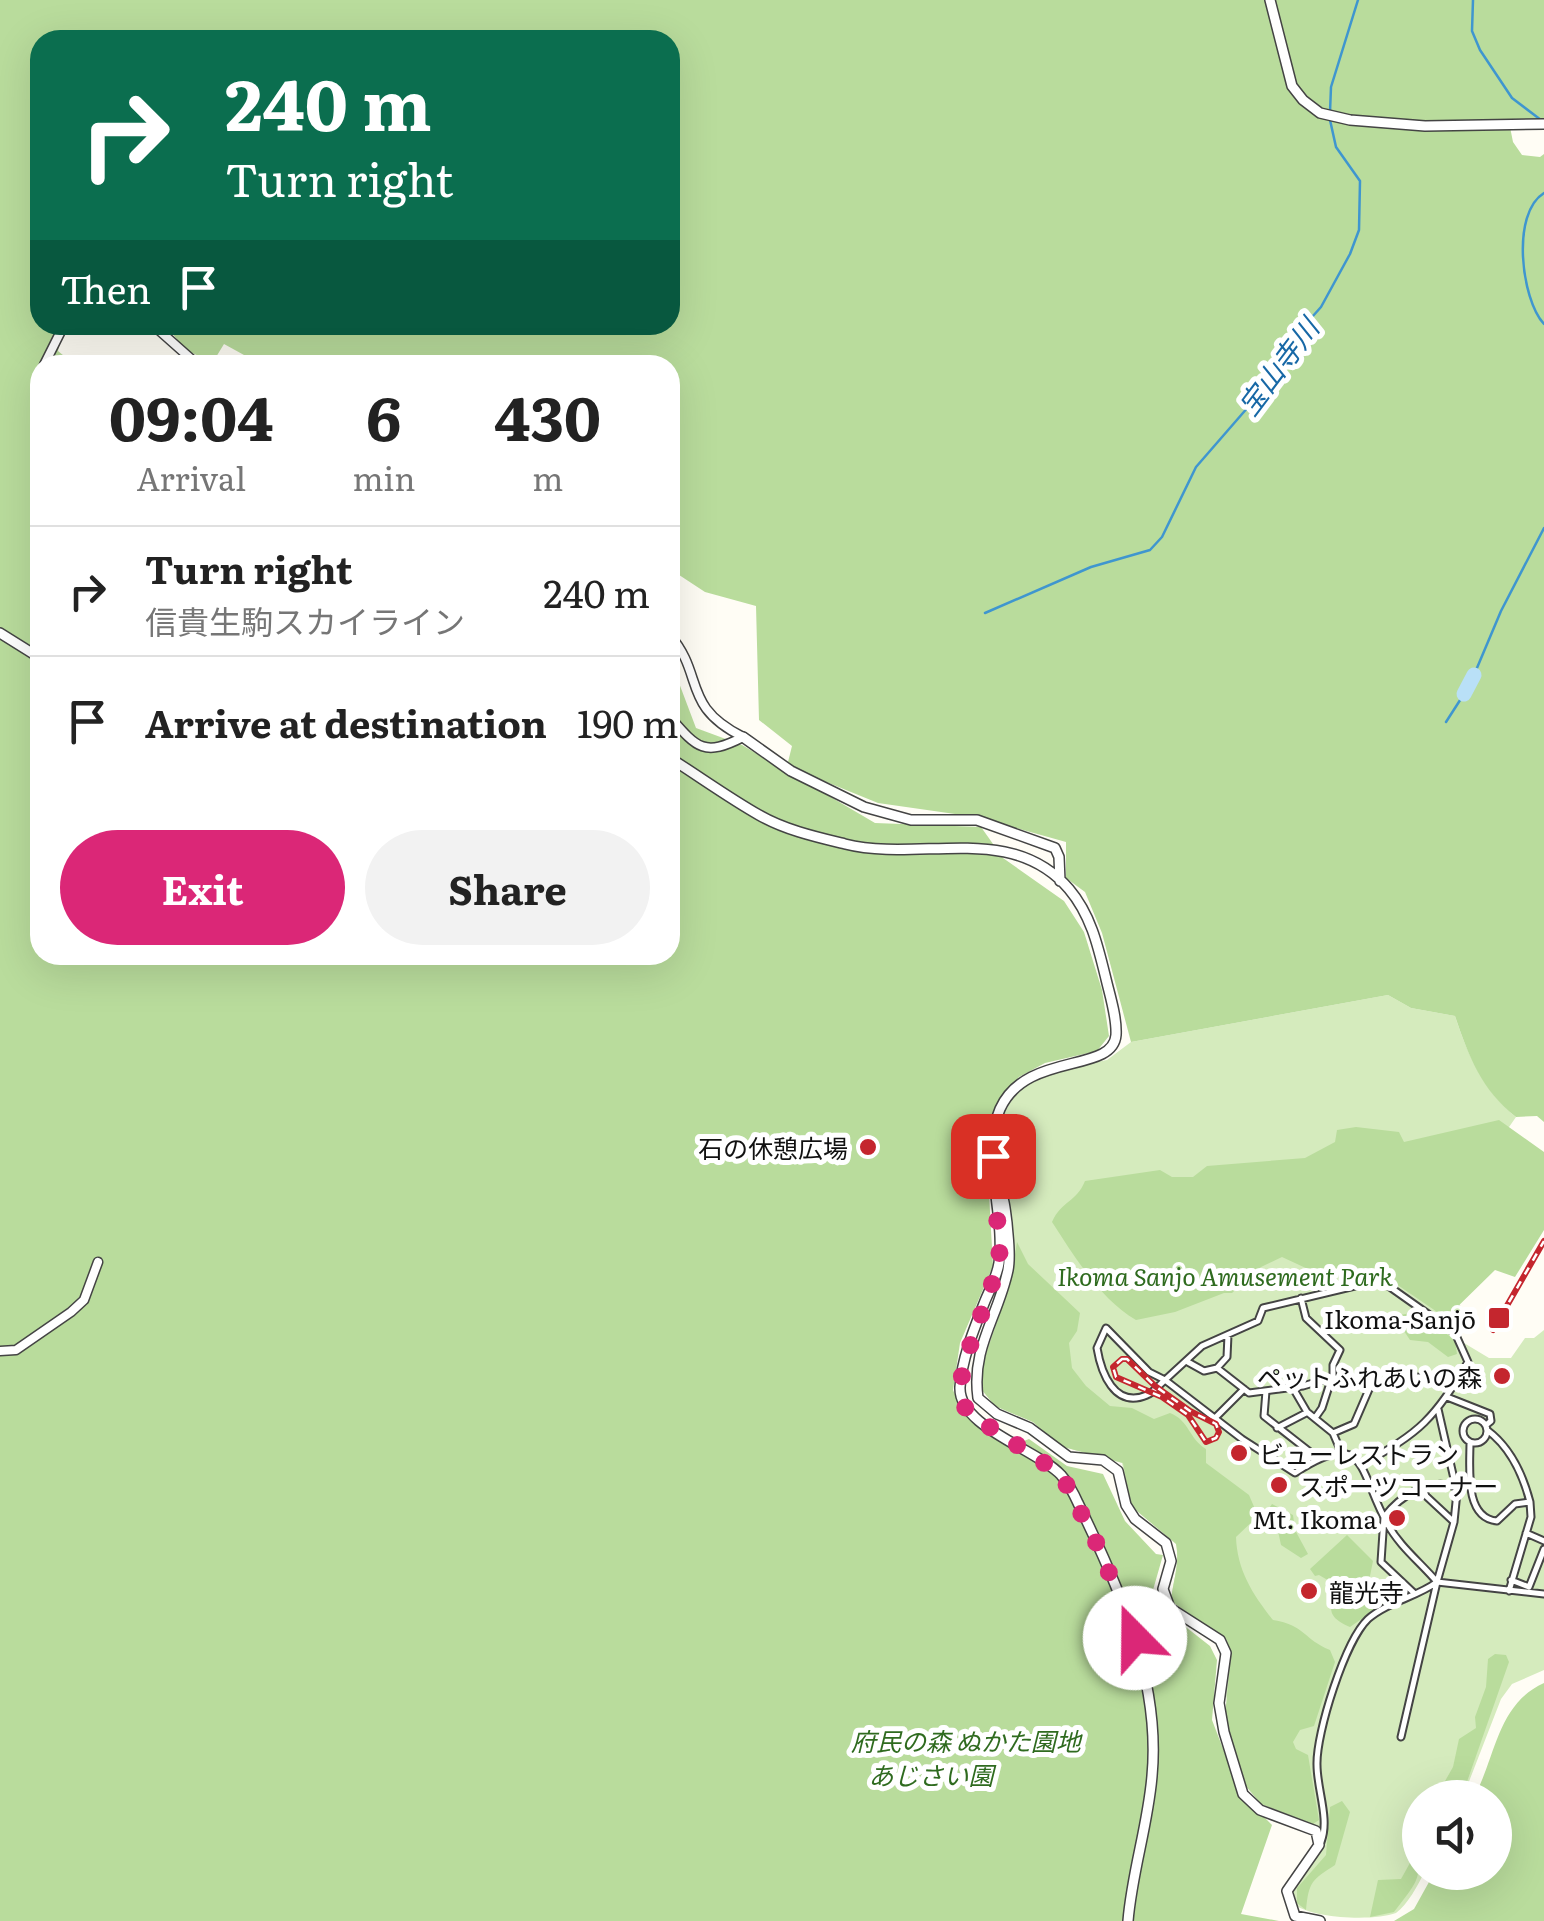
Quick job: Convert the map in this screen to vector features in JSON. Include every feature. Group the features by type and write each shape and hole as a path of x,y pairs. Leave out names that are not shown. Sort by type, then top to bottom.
{"street":[{"path":"1270,0 1292,86 1320,113 1425,126 1541,124"},
{"path":"165,335 187,355"},
{"path":"0,633 30,652"},
{"path":"680,649 704,708 719,725 778,764 864,807 930,822 977,820 1055,848 1060,880"},
{"path":"680,727 698,745 708,749 720,749 743,738"},
{"path":"680,764 760,816 786,827 878,851 989,847 1018,854 1060,880 1083,907 1092,927 1116,1038 1104,1055 1036,1072 1006,1096 998,1113 992,1140 998,1268 963,1366 960,1394 967,1412 1061,1474 1100,1550 1135,1638 1152,1708 1154,1742 1152,1778 1128,1921"},
{"path":"997,1186 1006,1210 1008,1268 974,1374 978,1398 997,1414 1030,1428 1069,1457 1103,1460 1118,1470 1126,1505 1136,1519 1166,1543 1171,1561 1163,1589 1170,1608 1220,1640 1226,1653 1219,1703 1243,1794 1260,1810 1316,1832 1319,1844"},
{"path":"0,1351 16,1350 71,1312 84,1300 98,1262"},
{"path":"1362,1464 1406,1440 1438,1409 1468,1362 1455,1333 1380,1280 1263,1308 1258,1321 1202,1346 1166,1380 1146,1396 1116,1392 1106,1382 1097,1348 1106,1328 1149,1372 1166,1380 1242,1439 1295,1473 1330,1453 1362,1464 1398,1540 1437,1582"},
{"path":"1301,1298 1306,1318 1340,1350 1332,1365 1322,1408 1315,1418"},
{"path":"1186,1362 1204,1371 1217,1368 1227,1357 1228,1334"},
{"path":"1217,1368 1250,1392 1332,1377 1370,1386 1388,1386 1415,1377 1458,1378"},
{"path":"1333,1433 1354,1424 1370,1386"},
{"path":"1293,1387 1296,1399 1307,1412 1333,1433 1342,1454"},
{"path":"1216,1418 1244,1389"},
{"path":"1266,1391 1264,1416 1319,1458"},
{"path":"1447,1397 1490,1414 1490,1421 1486,1428 1481,1442 1470,1442 1464,1436 1465,1425 1476,1419 1486,1428 1498,1438 1513,1459 1530,1502 1531,1517 1509,1591"},
{"path":"1401,1737 1454,1522 1456,1486 1438,1409"},
{"path":"1278,1428 1307,1412"},
{"path":"1470,1442 1472,1502 1477,1513 1497,1522 1514,1504 1530,1502"},
{"path":"1415,1594 1382,1562 1384,1517 1396,1502 1423,1489 1445,1483 1456,1486"},
{"path":"1423,1489 1454,1522"},
{"path":"1526,1533 1544,1541"},
{"path":"1511,1580 1530,1587 1544,1549"},
{"path":"1320,1921 1294,1916 1287,1891 1323,1838 1318,1741 1324,1715 1358,1634 1369,1619 1437,1582 1544,1594"}],"green space":[{"path":"0,0 1544,0 1544,119 1509,122 1513,142 1522,155 1544,154 1544,1122 1537,1116 1516,1117 1494,1096 1471,1058 1455,1016 1411,1008 1388,995 1131,1042 1102,933 1085,892 1066,878 1066,842 976,817 878,803 787,766 792,746 759,720 756,606 705,592 680,576 680,355 244,355 224,344 217,355 197,355 185,350 174,335 680,335 680,30 30,30 30,335 62,335 58,351 63,355 30,355 30,965 680,965 680,686 696,728 742,745 875,823 981,827 1003,858 1064,901 1084,932 1102,990 1109,1036 1097,1051 1045,1063 1019,1077 997,1103 986,1139 993,1266 960,1343 953,1390 963,1414 1008,1447 1029,1439 1067,1466 1103,1474 1125,1521 1156,1554 1163,1555 1153,1590 1159,1606 1210,1646 1217,1660 1212,1720 1240,1793 1272,1825 1241,1914 1279,1921 0,1921"},
{"name":"Ikoma Sanjo Amusement Park","path":"1388,995 1411,1008 1455,1016 1478,1071 1516,1117 1459,1199 1457,1290 1463,1319 1459,1331 1464,1343 1489,1358 1511,1358 1525,1338 1534,1338 1544,1330 1544,1670 1512,1684 1501,1699 1470,1780 1402,1780 1402,1890 1415,1890 1396,1913 1386,1916 1345,1917 1295,1905 1293,1892 1327,1839 1313,1824 1261,1804 1226,1696 1231,1655 1226,1639 1171,1601 1176,1543 1131,1506 1122,1463 1060,1446 1033,1422 995,1406 982,1390 987,1350 1010,1284 1014,1254 997,1165 1001,1118 1018,1090 1048,1071 1107,1060 1131,1042"},
{"path":"1499,1120 1544,1152 1544,1230 1515,1277 1495,1270 1446,1318 1383,1275 1357,1282 1328,1271 1323,1276 1282,1257 1261,1267 1232,1293 1136,1320 1100,1289 1052,1222 1085,1181 1160,1170 1172,1177 1193,1177 1207,1166 1305,1158 1335,1142 1337,1130 1356,1127 1399,1132 1404,1142"},
{"path":"1017,1242 1028,1264 1080,1313 1077,1331 1069,1343 1072,1368 1110,1406 1132,1408 1154,1419 1170,1413 1181,1420 1206,1449 1206,1463 1249,1495 1258,1516 1236,1537 1237,1549 1247,1582 1259,1601 1273,1620 1292,1625 1330,1650 1335,1662 1314,1726 1300,1730 1293,1742 1296,1749 1308,1755 1319,1820 1313,1824 1261,1804 1244,1784 1225,1715 1231,1655 1227,1640 1171,1601 1176,1544 1131,1506 1123,1463 1060,1446 1033,1422 995,1406 982,1390 981,1369 1010,1284"},
{"path":"1411,1313 1455,1340 1457,1354 1448,1357 1428,1342 1410,1340 1400,1325 1400,1315"},
{"path":"1272,1504 1293,1515 1295,1530 1308,1554 1301,1558 1281,1545 1278,1531 1265,1525 1263,1517"},
{"path":"1347,1535 1373,1561 1368,1586 1383,1599 1380,1606 1350,1627 1332,1613 1331,1582 1315,1576 1310,1569"},
{"path":"1495,1654 1506,1655 1509,1662 1468,1780 1446,1780 1459,1739 1476,1728 1488,1659"},
{"path":"1544,1683 1544,1921 1394,1921 1414,1909 1425,1890 1512,1890 1512,1780 1481,1780 1507,1718 1528,1692"},
{"path":"1342,1801 1350,1812 1335,1865 1313,1882 1306,1910 1297,1903 1297,1888 1326,1855 1330,1807"},
{"path":"1401,1879 1402,1890 1410,1890 1394,1912 1370,1917 1378,1880"}],"waterway":[{"name":"宝山寺川","path":"1330,112 1331,87 1358,0"},
{"name":"宝山寺川","path":"1473,0 1472,31 1480,50 1512,98 1541,120"},
{"name":"宝山寺川","path":"985,613 1091,567 1150,550 1162,537 1196,467 1269,383 1288,344 1321,307 1350,254 1359,230 1360,181 1336,147 1330,120"},
{"name":"宝山寺川","path":"1544,193 1534,203 1523,237 1525,277 1544,324"},
{"name":"宝山寺川","path":"1474,675 1501,611 1544,528"},
{"name":"宝山寺川","path":"1464,694 1474,675"},
{"name":"宝山寺川","path":"1446,722 1464,694"}],"railway":[{"path":"1493,1330 1544,1241"},
{"path":"1122,1359 1127,1359 1190,1411 1216,1424 1216,1438 1206,1442 1188,1415 1162,1397 1116,1377 1113,1367 1122,1359"}],"place":[{"name":"石の休憩広場","path":"868,1147"},
{"name":"Ikoma-Sanjō","path":"1499,1318"},
{"name":"ペットふれあいの森","path":"1502,1376"},
{"name":"ビューレストラン","path":"1239,1453"},
{"name":"スポーツコーナー","path":"1279,1485"},
{"name":"Mt. Ikoma","path":"1397,1518"},
{"name":"龍光寺","path":"1309,1591"}],"route":[{"path":"993,1156 1000,1261 976,1322 963,1366 960,1394 967,1412 1061,1474 1100,1550 1135,1638"}],"park label":[{"name":"府民の森 ぬかた園地","path":"966,1740"},
{"name":"あじさい園","path":"931,1774"}]}
